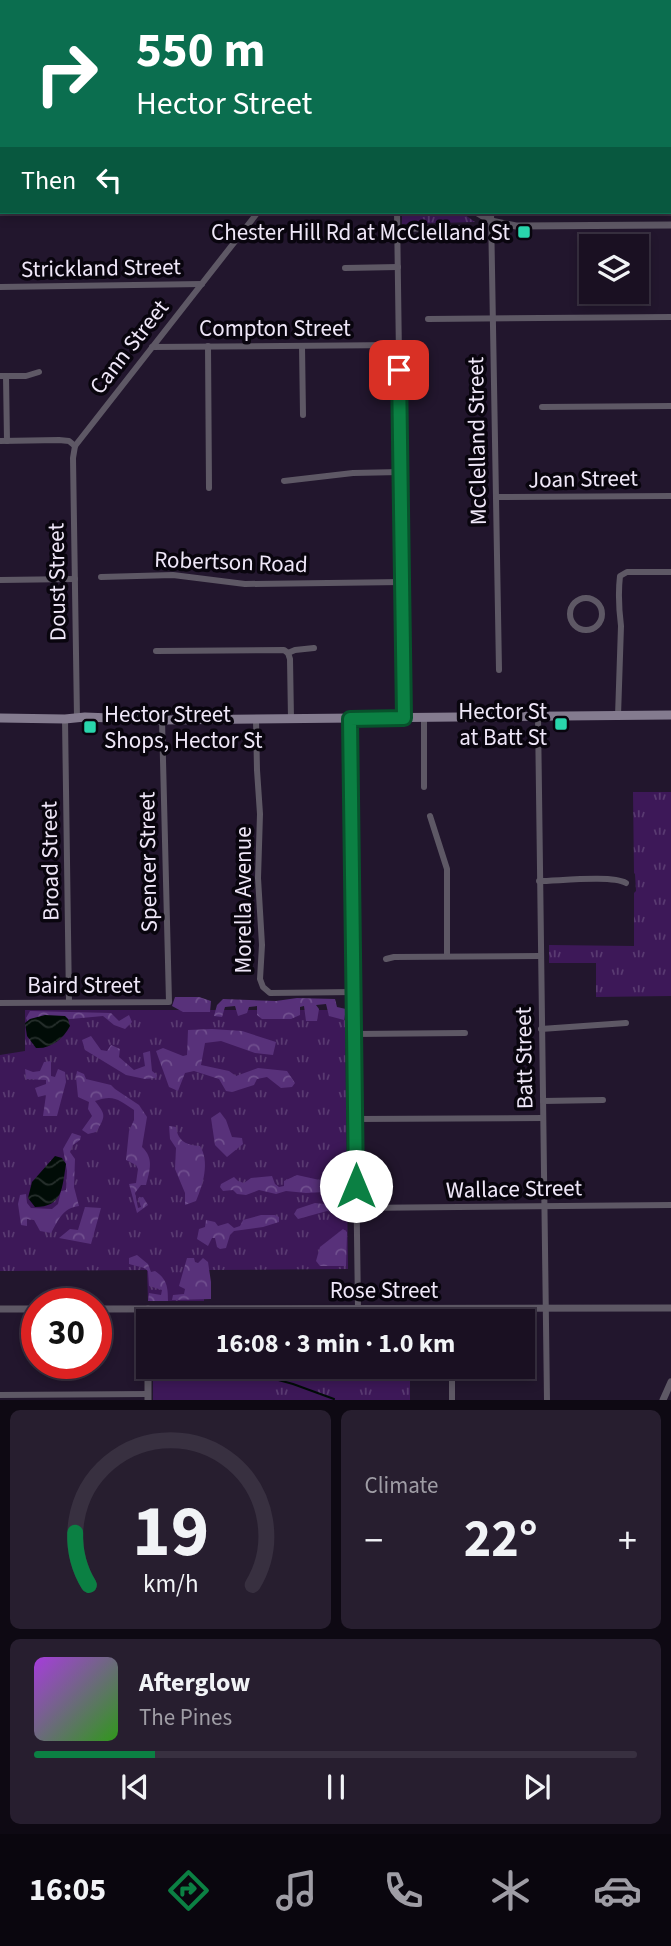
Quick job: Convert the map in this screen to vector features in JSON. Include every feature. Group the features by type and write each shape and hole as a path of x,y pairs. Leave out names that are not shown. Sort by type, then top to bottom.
{"main road":[{"path":"0,718 162,720 671,715"}],"street":[{"name":"Cann Street","path":"75,446 256,214"},
{"path":"397,214 404,718"},
{"path":"479,214 491,221 526,227 671,225"},
{"name":"McClelland Street","path":"491,214 499,670"},
{"path":"397,229 458,228"},
{"path":"345,268 398,267"},
{"name":"Strickland Street","path":"0,287 202,284"},
{"path":"428,320 671,317"},
{"name":"Compton Street","path":"152,347 398,345"},
{"path":"208,346 209,488"},
{"path":"302,346 303,415"},
{"path":"40,372 26,376 3,376 3,441 59,440 68,441 75,446"},
{"path":"542,407 671,406"},
{"name":"Doust Street","path":"75,446 72,458 77,718"},
{"path":"284,481 353,473 400,472"},
{"name":"Joan Street","path":"496,498 671,496"},
{"path":"618,716 621,626 618,617 619,578 627,572 671,572"},
{"name":"Robertson Road","path":"101,577 173,575 245,584 402,582"},
{"path":"0,580 75,579"},
{"path":"585,598 595,602 600,607 601,614 598,624 586,630 573,624 570,614 573,604 585,598"},
{"path":"601,614 618,617"},
{"path":"156,651 281,650 288,653 314,648"},
{"path":"288,653 291,719"},
{"name":"Batt Street","path":"538,716 547,1400"},
{"path":"424,718 424,787"},
{"name":"Broad Street","path":"65,719 69,1002"},
{"name":"Morella Avenue","path":"256,719 260,814 258,878 262,935 260,982 270,993 354,992"},
{"path":"350,719 358,1309"},
{"name":"Spencer Street","path":"162,720 169,1002"},
{"path":"430,816 447,869 447,956"},
{"path":"539,881 604,879 622,880 626,883"},
{"path":"386,959 540,956"},
{"name":"Baird Street","path":"0,1003 169,1002"},
{"path":"541,1028 626,1023"},
{"path":"355,1034 466,1033"},
{"path":"543,1101 603,1100"},
{"path":"356,1119 543,1118"},
{"name":"Wallace Street","path":"356,1208 671,1205"},
{"name":"Rose Street","path":"452,1309 671,1308"},
{"path":"0,1309 21,1309"},
{"name":"Rose Street","path":"112,1309 136,1309"},
{"path":"0,1395 148,1397 148,1379"},
{"path":"452,1379 452,1400"},
{"path":"663,1400 671,1382"}],"green space":[{"path":"402,214 464,214 475,222 402,224"},
{"path":"633,792 671,792 671,996 596,997 596,963 549,963 549,945 634,946 636,891"},
{"path":"175,997 199,997 211,1001 210,1012 183,1012 172,1006"},
{"path":"297,998 335,999 337,1007 346,1009 344,1020 329,1016 326,1004 316,1005 319,1009 317,1021 306,1021 304,1006 300,1007 300,1015 291,1019 262,1019 257,1015 257,1006 249,1007 247,1013 238,1016 235,1006 225,1007 222,1017 214,1016 217,1005 223,999 276,1001"},
{"path":"25,1010 345,1010 348,1269 204,1270 204,1301 148,1301 147,1270 0,1271 0,1055 25,1051"},
{"path":"30,1011 111,1013 119,1021 129,1015 132,1022 125,1029 114,1025 103,1016 28,1023 26,1018"},
{"path":"188,1030 242,1031 276,1042 273,1055 255,1053 221,1041 205,1043 201,1065 229,1071 236,1076 258,1068 287,1071 295,1083 292,1087 281,1088 267,1077 257,1079 254,1085 232,1092 226,1091 219,1079 194,1071 185,1073 178,1091 169,1087 156,1051 163,1048 187,1055"},
{"path":"91,1036 101,1050 107,1051 111,1045 120,1049 119,1057 134,1070 145,1066 143,1053 150,1051 152,1071 157,1075 156,1078 126,1075 85,1050 82,1040"},
{"path":"51,1061 51,1076 55,1077 58,1069 65,1072 66,1082 57,1116 43,1116 46,1095 38,1097 35,1088 46,1084 46,1080 26,1079 25,1069 40,1071 44,1062"},
{"path":"77,1071 84,1074 86,1079 111,1085 139,1105 147,1117 142,1147 150,1160 150,1169 146,1185 141,1185 135,1193 138,1208 141,1207 138,1198 143,1197 148,1205 137,1213 129,1184 136,1183 138,1169 126,1160 134,1110 112,1098 95,1101 103,1113 102,1122 96,1132 88,1134 82,1130 92,1116 88,1109 89,1102 78,1097"},
{"path":"220,1112 232,1137 242,1138 243,1144 227,1157 215,1145 211,1118"},
{"path":"169,1126 176,1127 184,1142 200,1146 205,1159 203,1181 196,1201 185,1205 185,1193 175,1169 176,1148 170,1139"},
{"path":"72,1133 81,1136 70,1152 75,1159 74,1187 79,1206 65,1212 51,1233 40,1231 34,1220 27,1219 27,1226 21,1225 18,1204 20,1195 26,1194 31,1208 52,1209 58,1204 61,1191 66,1190 67,1171 63,1149"},
{"path":"297,1175 324,1181 329,1186 325,1192 286,1191 276,1194 259,1190 246,1195 237,1194 233,1190 223,1191 220,1187 234,1177 244,1183 251,1178 272,1176 279,1187 284,1186 284,1181"},
{"path":"346,1177 345,1214 327,1211 298,1219 294,1214 297,1209 315,1203 333,1205 336,1200 335,1179"},
{"path":"85,1207 101,1208 91,1244 59,1238 70,1229 78,1230"},
{"path":"261,1215 275,1215 279,1217 279,1222 234,1231 226,1248 217,1247 215,1238 212,1238 208,1246 197,1239 199,1229 205,1227 206,1220 215,1222 218,1226 228,1223 234,1228 240,1226 243,1220"},
{"path":"343,1229 347,1232 346,1266 320,1266 316,1261 320,1247"},
{"path":"137,1255 148,1264 151,1272 155,1271 164,1280 168,1301 148,1301 149,1293 161,1295 162,1290 149,1286 148,1271 129,1264 129,1258"},
{"path":"187,1258 194,1258 198,1263 203,1258 208,1262 211,1299 172,1300 173,1295 184,1294 185,1289 179,1286"},
{"path":"153,1379 410,1379 410,1400 153,1400"},
{"path":"153,1379 265,1381 265,1400 153,1400"}],"water":[{"path":"45,1015 65,1016 70,1026 56,1042 47,1047 36,1048 27,1036 25,1023"},
{"path":"55,1156 62,1158 66,1164 60,1194 51,1204 35,1207 28,1198 32,1182"}],"waterway":[{"path":"275,1379 334,1399"}],"place":[{"name":"Chester Hill Rd at McClelland St","path":"524,232"},
{"name":"Hector St at Batt St","path":"561,724"},
{"name":"Hector Street Shops, Hector St","path":"90,727"}],"route":[{"path":"356,1186 350,719 404,718 399,370"}]}
